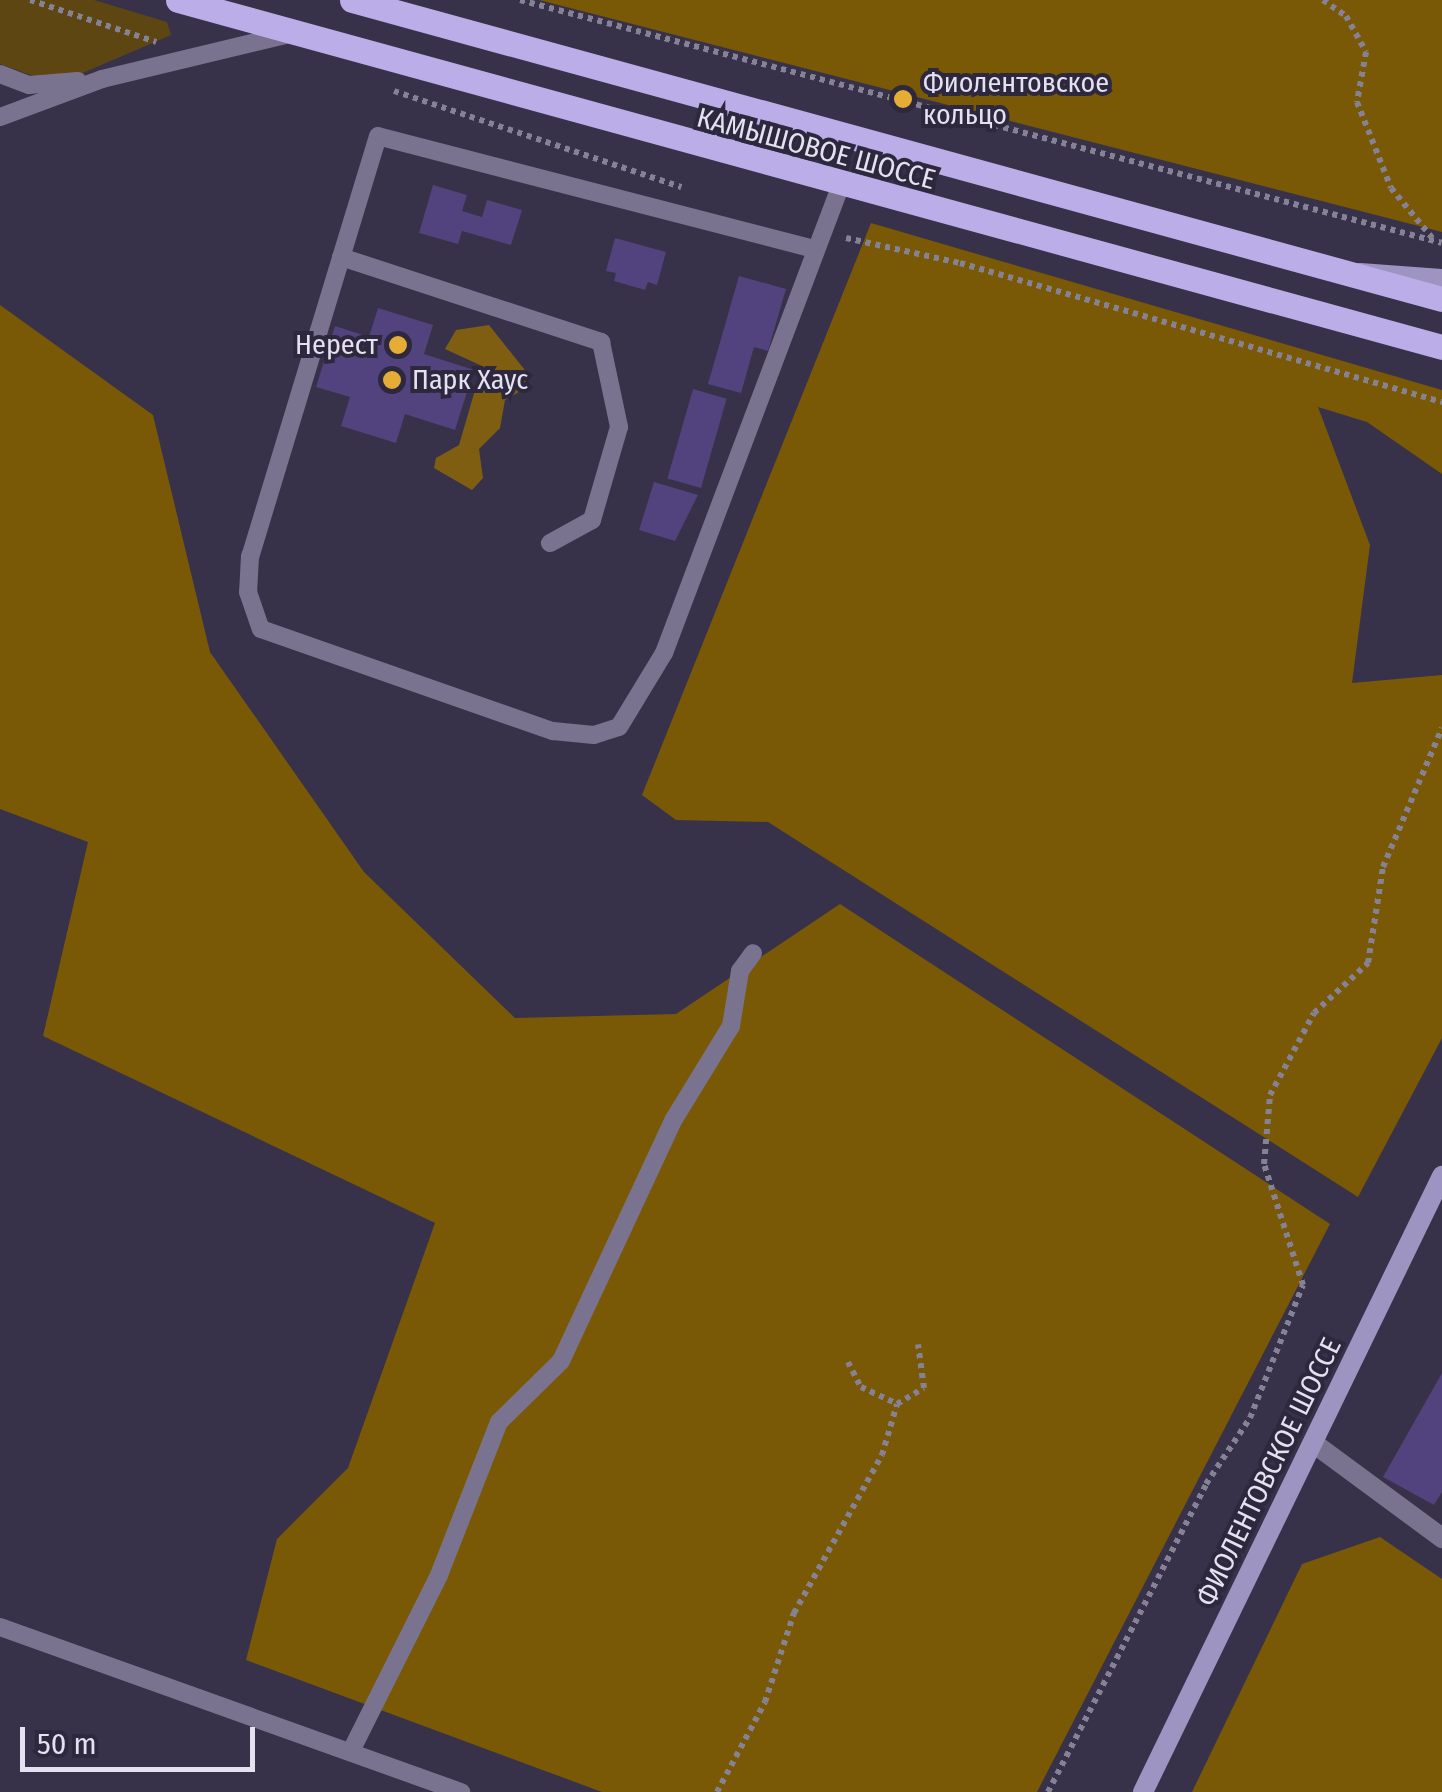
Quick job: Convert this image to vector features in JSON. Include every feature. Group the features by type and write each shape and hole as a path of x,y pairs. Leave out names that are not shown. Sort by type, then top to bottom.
{"main road":[{"name":"КАМЫШОВОЕ ШОССЕ","path":"178,0 840,187 1442,346"},
{"name":"КАМЫШОВОЕ ШОССЕ","path":"352,0 1442,298"},
{"path":"1349,273 1404,270 1442,278"},
{"name":"ФИОЛЕНТОВСКОЕ ШОССЕ","path":"1143,1792 1316,1445 1442,1176"}],"street":[{"path":"1316,1445 1442,1538"}],"lane":[{"path":"0,117 102,78 290,34"},
{"path":"0,74 29,85 102,78"},
{"path":"814,249 378,136 250,556 248,592 261,629 553,732 594,735 619,727 664,652 840,187"},
{"path":"342,257 601,342 619,427 592,520 550,543"},
{"path":"352,1750 439,1575 499,1422 562,1362 674,1119 731,1026 740,971 754,953"},
{"path":"0,1627 461,1792"}],"path":[{"path":"30,0 152,38 173,59"},
{"path":"520,0 1438,242"},
{"path":"1323,0 1346,16 1366,52 1357,102 1391,188 1438,242"},
{"path":"1048,1792 1206,1484 1250,1418 1303,1285 1264,1164 1270,1095 1314,1014 1368,962 1383,868 1442,728"},
{"path":"717,1792 758,1718 794,1614 882,1455 897,1404 924,1388 918,1344"},
{"path":"848,1362 861,1387 897,1404"}],"shaded area":[{"path":"0,0 94,0 167,22 171,35 78,75 39,78 0,64"},
{"path":"539,0 1442,0 1442,232"},
{"path":"871,223 1442,390 1442,474 1367,422 1318,407 1370,545 1352,683 1442,675 1442,1038 1358,1197 768,822 676,820 642,795"},
{"path":"0,305 153,415 210,652 364,872 515,1018 676,1014 840,904 1330,1224 1037,1792 602,1792 246,1660 277,1539 348,1468 435,1223 43,1036 88,842 0,809"},
{"path":"489,325 528,374 524,389 505,400 500,428 479,449 483,478 472,490 434,468 436,458 459,445 482,366 445,349 456,330"},
{"path":"1380,1537 1442,1579 1442,1792 1192,1792 1302,1564"}],"building":[{"path":"433,185 467,195 462,211 482,217 487,200 522,210 511,245 462,231 458,244 419,233"},
{"path":"615,238 666,252 657,285 648,282 645,290 614,281 616,273 606,271"},
{"path":"739,276 786,289 768,351 754,347 741,393 708,384"},
{"path":"378,308 433,325 424,354 474,370 455,430 405,414 396,443 341,426 350,397 316,387 335,326 369,337"},
{"path":"693,389 727,399 701,488 667,478"},
{"path":"654,482 698,495 675,541 639,530"},
{"path":"1442,1373 1442,1492 1434,1505 1383,1477"}],"place":[{"name":"Фиолентовское кольцо","path":"903,99"},
{"name":"Нерест","path":"398,345"},
{"name":"Парк Хаус","path":"392,380"}]}
